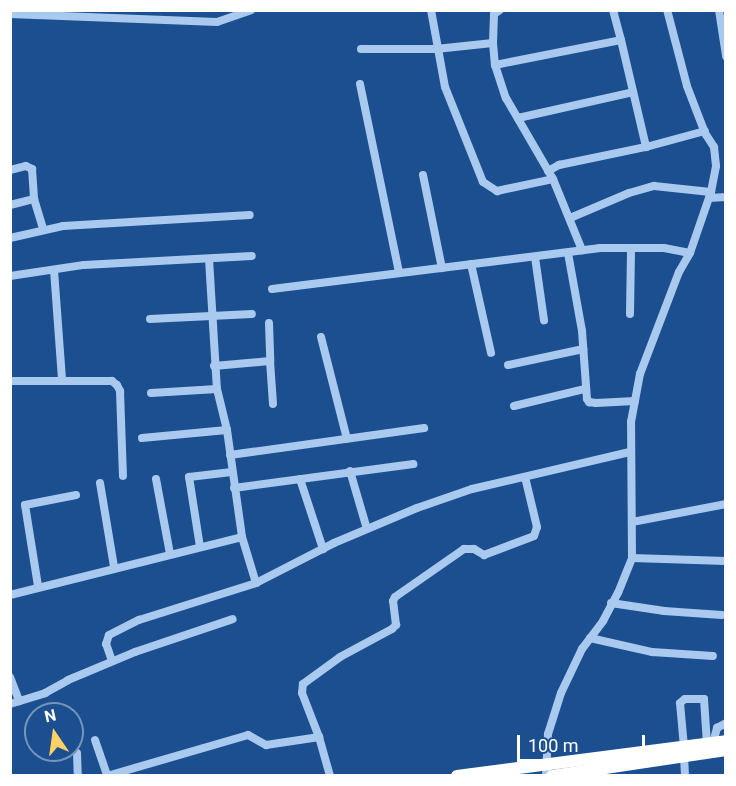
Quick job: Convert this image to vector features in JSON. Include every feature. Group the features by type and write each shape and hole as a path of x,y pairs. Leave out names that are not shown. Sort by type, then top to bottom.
{"highway":[{"path":"457,776 628,770 715,742"},
{"path":"548,772 684,751 726,750"}],"street":[{"path":"10,14 217,22 250,10"},
{"path":"431,10 436,49 445,87 483,182 497,191 550,175 560,165 646,147 705,131"},
{"path":"613,10 646,147"},
{"path":"548,772 548,734 561,693 590,638 603,621 618,593 632,558 631,422 640,374 680,272 690,253 710,195 716,166 714,147 687,86 667,10"},
{"path":"719,10 726,56"},
{"path":"499,11 494,14 493,43 495,65 506,98 550,175 582,250"},
{"path":"495,65 621,40"},
{"path":"361,49 436,49 493,43"},
{"path":"360,84 399,273"},
{"path":"518,118 633,92"},
{"path":"10,170 26,166 32,170 34,199 43,229"},
{"path":"423,175 441,268"},
{"path":"570,218 629,193 654,186 726,197"},
{"path":"10,205 34,199"},
{"path":"10,238 43,229 250,214"},
{"path":"272,289 582,250 664,248 690,253"},
{"path":"630,314 631,249"},
{"path":"568,253 583,349 585,389 589,402 635,401"},
{"path":"10,276 127,262 252,256"},
{"path":"536,257 544,320"},
{"path":"210,259 211,317 217,389 227,430 242,537 256,583"},
{"path":"471,264 491,353"},
{"path":"54,270 62,380"},
{"path":"150,320 252,314"},
{"path":"269,323 273,404"},
{"path":"321,337 347,439"},
{"path":"508,365 583,349"},
{"path":"214,366 270,361"},
{"path":"10,381 112,381 117,385 120,391 123,476"},
{"path":"151,393 217,389"},
{"path":"514,406 585,389"},
{"path":"230,455 424,428"},
{"path":"142,438 227,430"},
{"path":"112,662 106,644 109,635 139,620 256,583 367,529 417,508 472,489 630,452"},
{"path":"234,488 413,464"},
{"path":"350,471 367,529"},
{"path":"200,547 189,477 232,472"},
{"path":"330,776 319,737 302,693 303,684 340,657 392,630 396,625 393,601 395,597 464,549 474,549 484,555 534,536 537,527 525,477"},
{"path":"156,479 170,554"},
{"path":"300,479 323,549"},
{"path":"100,483 114,567"},
{"path":"38,586 25,505 76,495"},
{"path":"632,522 726,504"},
{"path":"10,595 114,567 242,537"},
{"path":"632,558 726,561"},
{"path":"611,603 664,611 722,615"},
{"path":"10,677 15,703 45,693 68,680 112,662 233,619"},
{"path":"590,638 652,652 713,656"},
{"path":"685,776 680,703 685,699 704,699 715,742"},
{"path":"715,742 717,728 726,723"},
{"path":"95,740 107,775 248,735 266,745 319,737"}]}
